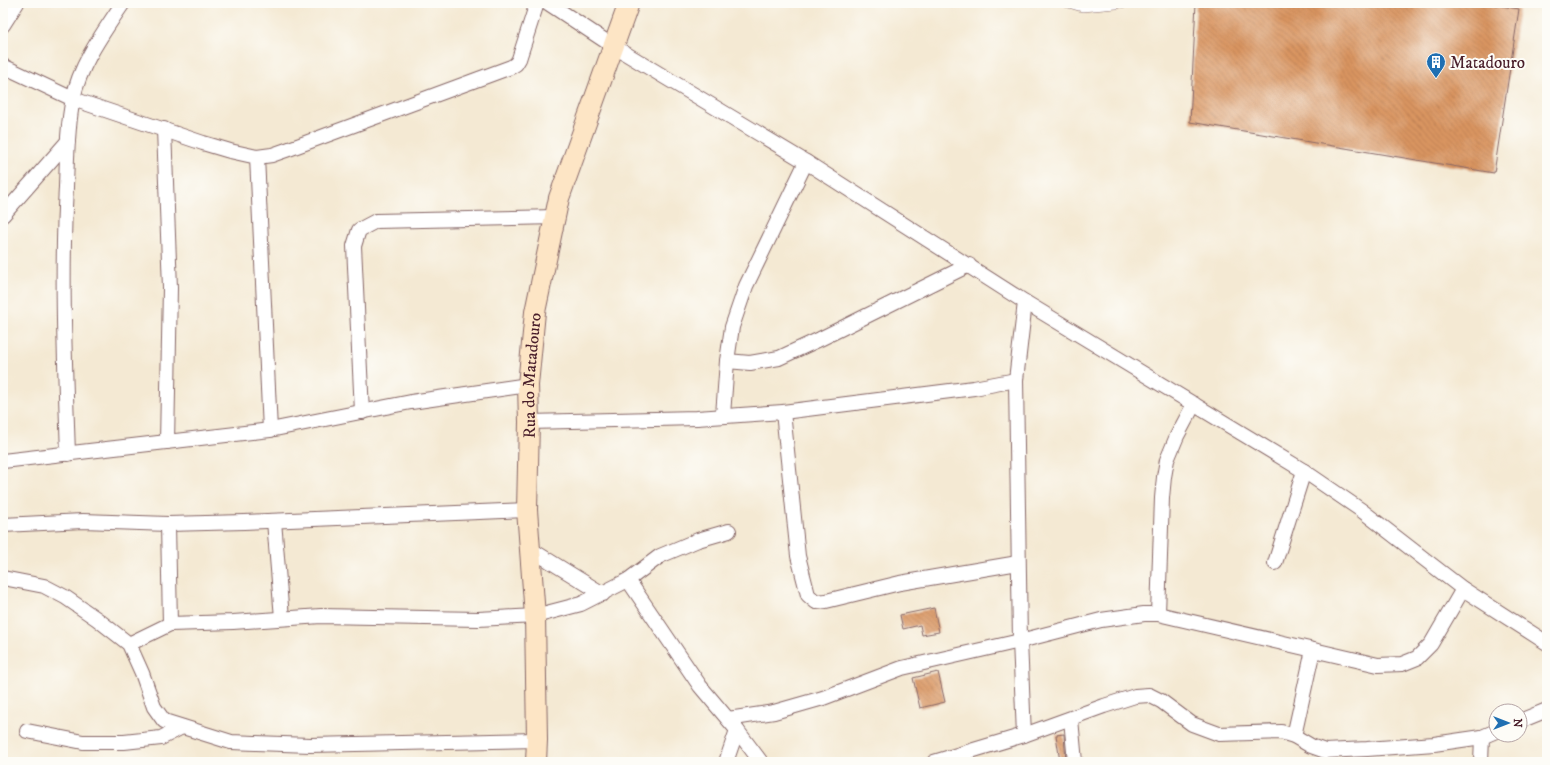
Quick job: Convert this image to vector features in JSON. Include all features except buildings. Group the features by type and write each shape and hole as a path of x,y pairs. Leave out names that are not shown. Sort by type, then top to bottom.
{"street":[{"path":"3,26 17,3"},
{"path":"68,454 63,236 68,141 73,99 84,66 103,33 123,3"},
{"path":"3,66 73,99 230,151 257,157 272,155 511,67 516,64 519,59 537,3"},
{"path":"548,3 613,46 806,162 1025,302 1304,471 1361,510 1463,589 1547,643"},
{"name":"Rua do Matadouro","path":"536,762 535,616 527,510 529,422 528,385 535,312 559,198 629,3"},
{"path":"164,129 170,288 167,442"},
{"path":"3,216 68,141"},
{"path":"257,157 270,430"},
{"path":"723,415 727,361 732,327 746,286 806,162"},
{"path":"362,412 354,246 359,230 376,221 555,217"},
{"path":"727,361 750,363 779,358 969,265"},
{"path":"1024,735 1018,563 1016,380 1025,302"},
{"path":"529,422 697,418 783,412 974,388 1016,380"},
{"path":"3,461 270,430 411,402 528,385"},
{"path":"1158,614 1164,476 1167,460 1177,436 1194,404"},
{"path":"783,412 798,556 808,595 816,602 826,601 900,583 1018,563"},
{"path":"1275,563 1304,471"},
{"path":"3,525 83,521 168,524 274,521 527,510"},
{"path":"274,521 282,618"},
{"path":"168,524 170,624"},
{"path":"129,644 170,624 321,616 478,619 535,616 581,604 628,580 660,556 698,540 729,531"},
{"path":"530,549 603,594"},
{"path":"3,578 44,586 65,597 97,619 129,644 142,673 154,707 164,721 231,742 310,745 537,740"},
{"path":"628,580 700,686 737,730 761,762"},
{"path":"728,719 774,712 823,698 902,668 1020,641 1101,620 1144,614 1158,614 1378,664 1402,664 1417,658 1431,644 1463,589"},
{"path":"1294,736 1313,650"},
{"path":"934,762 1024,735 1135,696 1149,695 1161,701 1192,724 1219,734 1281,732 1294,736 1311,746 1325,751 1366,756 1482,737 1488,734"},
{"path":"1528,718 1547,710"},
{"path":"1071,719 1075,762"},
{"path":"27,731 82,742 124,742 161,738 182,727"},
{"path":"726,762 737,730"},
{"path":"1481,762 1482,737"}],"lane":[{"path":"1065,3 1082,8 1125,3"}],"place":[{"name":"Matadouro","path":"1436,79"}]}
